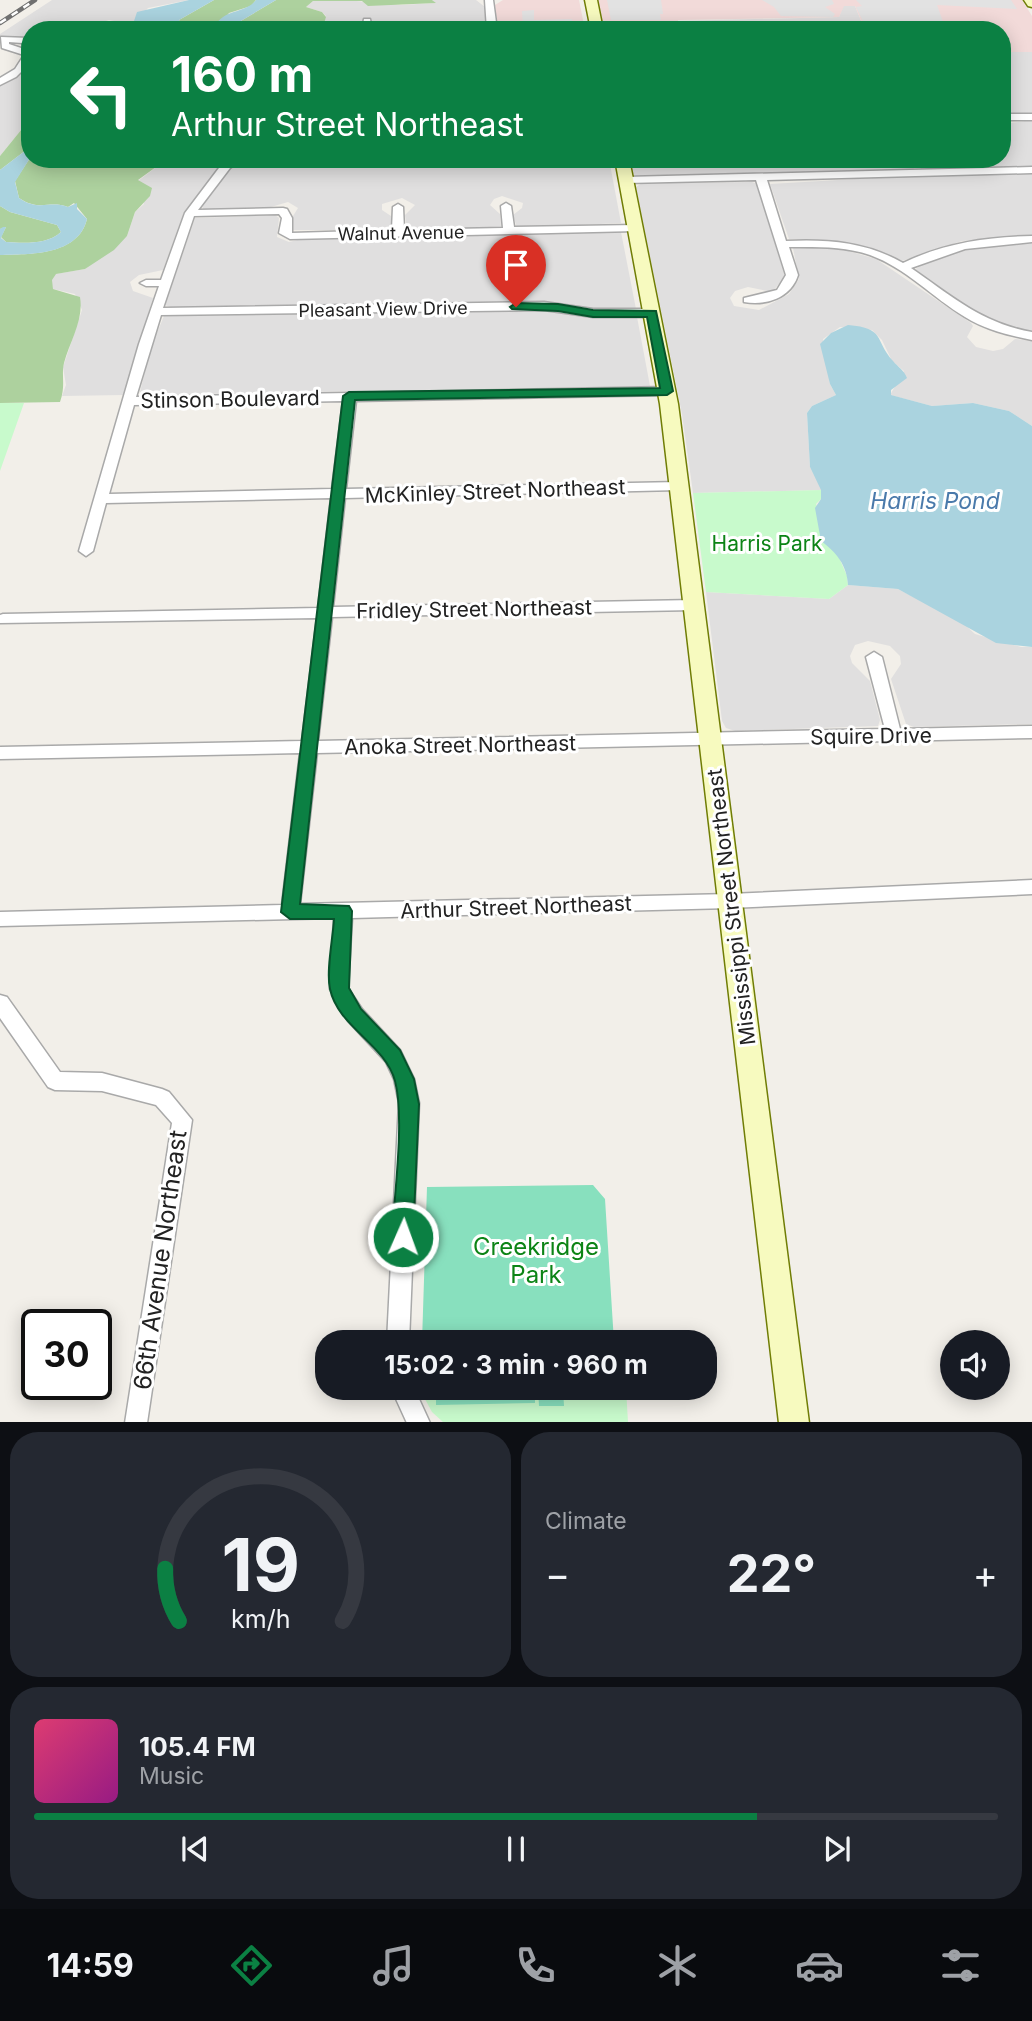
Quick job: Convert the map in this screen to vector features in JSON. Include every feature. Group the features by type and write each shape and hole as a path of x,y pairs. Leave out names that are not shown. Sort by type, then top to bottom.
{"street":[{"path":"489,0 491,21"},
{"path":"591,0 595,21"},
{"path":"0,82 21,70"},
{"path":"1011,117 1032,117"},
{"path":"86,551 156,312 190,213 224,168"},
{"name":"Mississippi Street Northeast","path":"624,168 667,391 794,1422"},
{"path":"626,180 761,179 1032,170"},
{"path":"748,300 771,297 789,285 791,270 761,179"},
{"path":"506,205 509,232"},
{"path":"398,207 398,233"},
{"name":"Walnut Avenue","path":"190,213 283,211 287,215 286,235 636,228"},
{"path":"902,268 933,253 969,244 1032,239"},
{"path":"783,244 827,244 877,254 902,268 974,319 994,329 1032,336"},
{"path":"146,283 166,283"},
{"name":"Pleasant View Drive","path":"156,312 544,306 593,313 652,313"},
{"path":"986,341 994,329"},
{"name":"Stinson Boulevard","path":"130,401 667,391"},
{"path":"290,912 349,396"},
{"name":"McKinley Street Northeast","path":"101,499 338,496 679,486"},
{"name":"Fridley Street Northeast","path":"3,619 694,605"},
{"path":"874,657 894,735"},
{"name":"Squire Drive","path":"711,740 1032,732"},
{"name":"Anoka Street Northeast","path":"0,753 711,740"},
{"name":"Arthur Street Northeast","path":"0,919 730,901 1032,887"},
{"path":"343,911 339,989 355,1015 393,1056 404,1079 409,1104 399,1330"},
{"name":"66th Avenue Northeast","path":"0,1003 55,1081 102,1082 162,1098 182,1120 136,1422"},
{"path":"408,1400 419,1422"}],"shaded area":[{"path":"52,0 189,0 148,8 137,21 21,21 21,38 0,40 0,34"},
{"path":"345,0 401,5 435,3 432,0 476,0 485,7 486,21 325,21 326,16 322,12 306,7 313,1"},
{"path":"503,0 579,0 583,21 497,21 495,5"},
{"path":"598,0 1022,0 1032,16 1032,52 1011,52 1011,21 861,21 855,6 844,6 839,17 602,21"},
{"path":"607,0 661,0 663,14 660,14 661,20 611,20"},
{"path":"762,0 832,0 834,4 825,7 835,14 833,17 781,16 774,7"},
{"path":"856,0 1011,0 1017,9 937,5 943,21 863,21 856,7 862,6"},
{"path":"843,6 855,6 861,21 677,21 839,17"},
{"path":"534,10 534,20 572,21 523,21 522,11"},
{"path":"1011,52 1032,52 1032,115 1011,114"},
{"path":"21,72 21,130 0,156 0,85"},
{"path":"1032,120 1032,167 1011,167 1011,123"},
{"path":"155,168 221,168 184,212 163,270 139,275 130,282 133,291 153,298 123,395 62,396 66,385 63,367 82,310 75,294 53,289 51,281 55,274 85,269 127,236 135,212 144,204 138,181"},
{"path":"231,168 611,168 621,223 517,228 513,215 522,208 523,203 502,196 494,199 490,205 500,214 501,227 495,228 407,229 405,215 415,205 402,198 382,204 382,210 391,216 391,227 384,230 293,230 293,216 298,208 288,202 264,209 203,209 202,205"},
{"path":"631,168 914,169 639,177 633,174"},
{"path":"1032,174 1032,236 962,241 902,261 848,243 789,239 770,184 924,175"},
{"path":"642,183 757,184 785,277 772,292 748,287 735,291 730,298 734,306 759,310 789,294 799,279 793,248 838,248 876,259 971,323 973,326 967,337 976,347 993,351 1003,349 1015,339 1032,341 1032,426 1009,411 973,403 932,406 890,395 904,371 892,361 882,340 872,330 840,327 823,339 830,384 836,395 812,406 807,413 810,467 822,490 693,493 682,414 636,187"},
{"path":"275,215 279,218 277,237 289,242 306,238 621,232 636,309 588,309 545,303 173,308 165,305 195,218"},
{"path":"1006,243 1032,243 1032,333 976,317 913,271 930,259 964,249"},
{"path":"542,311 594,318 637,317 650,386 144,395 140,392 151,347 164,316"},
{"path":"848,585 898,589 962,622 975,634 1021,647 1032,647 1032,724 914,727 906,724 891,679 901,664 900,656 890,646 868,641 855,645 850,656 852,663 870,681 880,720 878,726 735,731 726,728 722,721 706,592 829,599"}],"green space":[{"path":"214,0 256,0 251,6 229,13 223,21 179,20"},
{"path":"276,0 432,0 436,3 368,6 362,1 313,1 306,7 322,12 326,17 325,21 241,21"},
{"path":"21,130 21,154 0,170 0,156"},
{"path":"23,168 155,168 138,180 152,188 150,196 135,212 127,236 114,250 85,269 56,274 52,280 53,289 80,297 81,306 64,363 60,402 0,403 0,255 38,253 63,246 74,240 82,231 87,219 74,203 68,207 26,202 19,198 15,181"},
{"path":"0,206 10,212 57,225 61,232 42,241 6,242 1,237 6,227 0,229"},
{"path":"0,403 24,403 0,471"},
{"name":"Harris Park","path":"822,490 821,499 816,504 847,576 848,585 829,599 706,592 693,493"},
{"name":"Creekridge Park","path":"593,1185 605,1199 613,1330 422,1330 427,1187"},
{"path":"426,1400 627,1400 628,1422 443,1422 432,1412"},
{"path":"436,1400 535,1400 535,1403 436,1405"},
{"path":"539,1400 564,1400 564,1406 539,1406"}],"water":[{"path":"189,0 214,0 180,21 134,21 137,12"},
{"path":"256,0 276,0 241,21 219,21 231,13"},
{"path":"21,154 21,168 24,168 15,182 19,198 38,205 68,207 77,203 77,209 87,219 82,231 74,240 51,250 0,255 0,229 3,227 6,227 1,238 6,242 42,241 61,232 57,225 10,212 0,206 0,170"},
{"name":"Harris Pond","path":"848,325 874,332 887,354 906,375 907,378 891,390 891,395 932,406 973,403 1009,411 1032,426 1032,647 996,643 898,589 848,585 840,560 821,541 815,508 821,499 821,490 810,467 807,413 812,406 836,395 830,384 820,344 831,333"}],"railway":[{"path":"0,23 35,0"}],"route":[{"path":"403,1237 409,1104 404,1079 393,1056 355,1015 339,989 343,911 290,912 349,396 667,391 652,313 593,313 558,307 516,307"}]}
